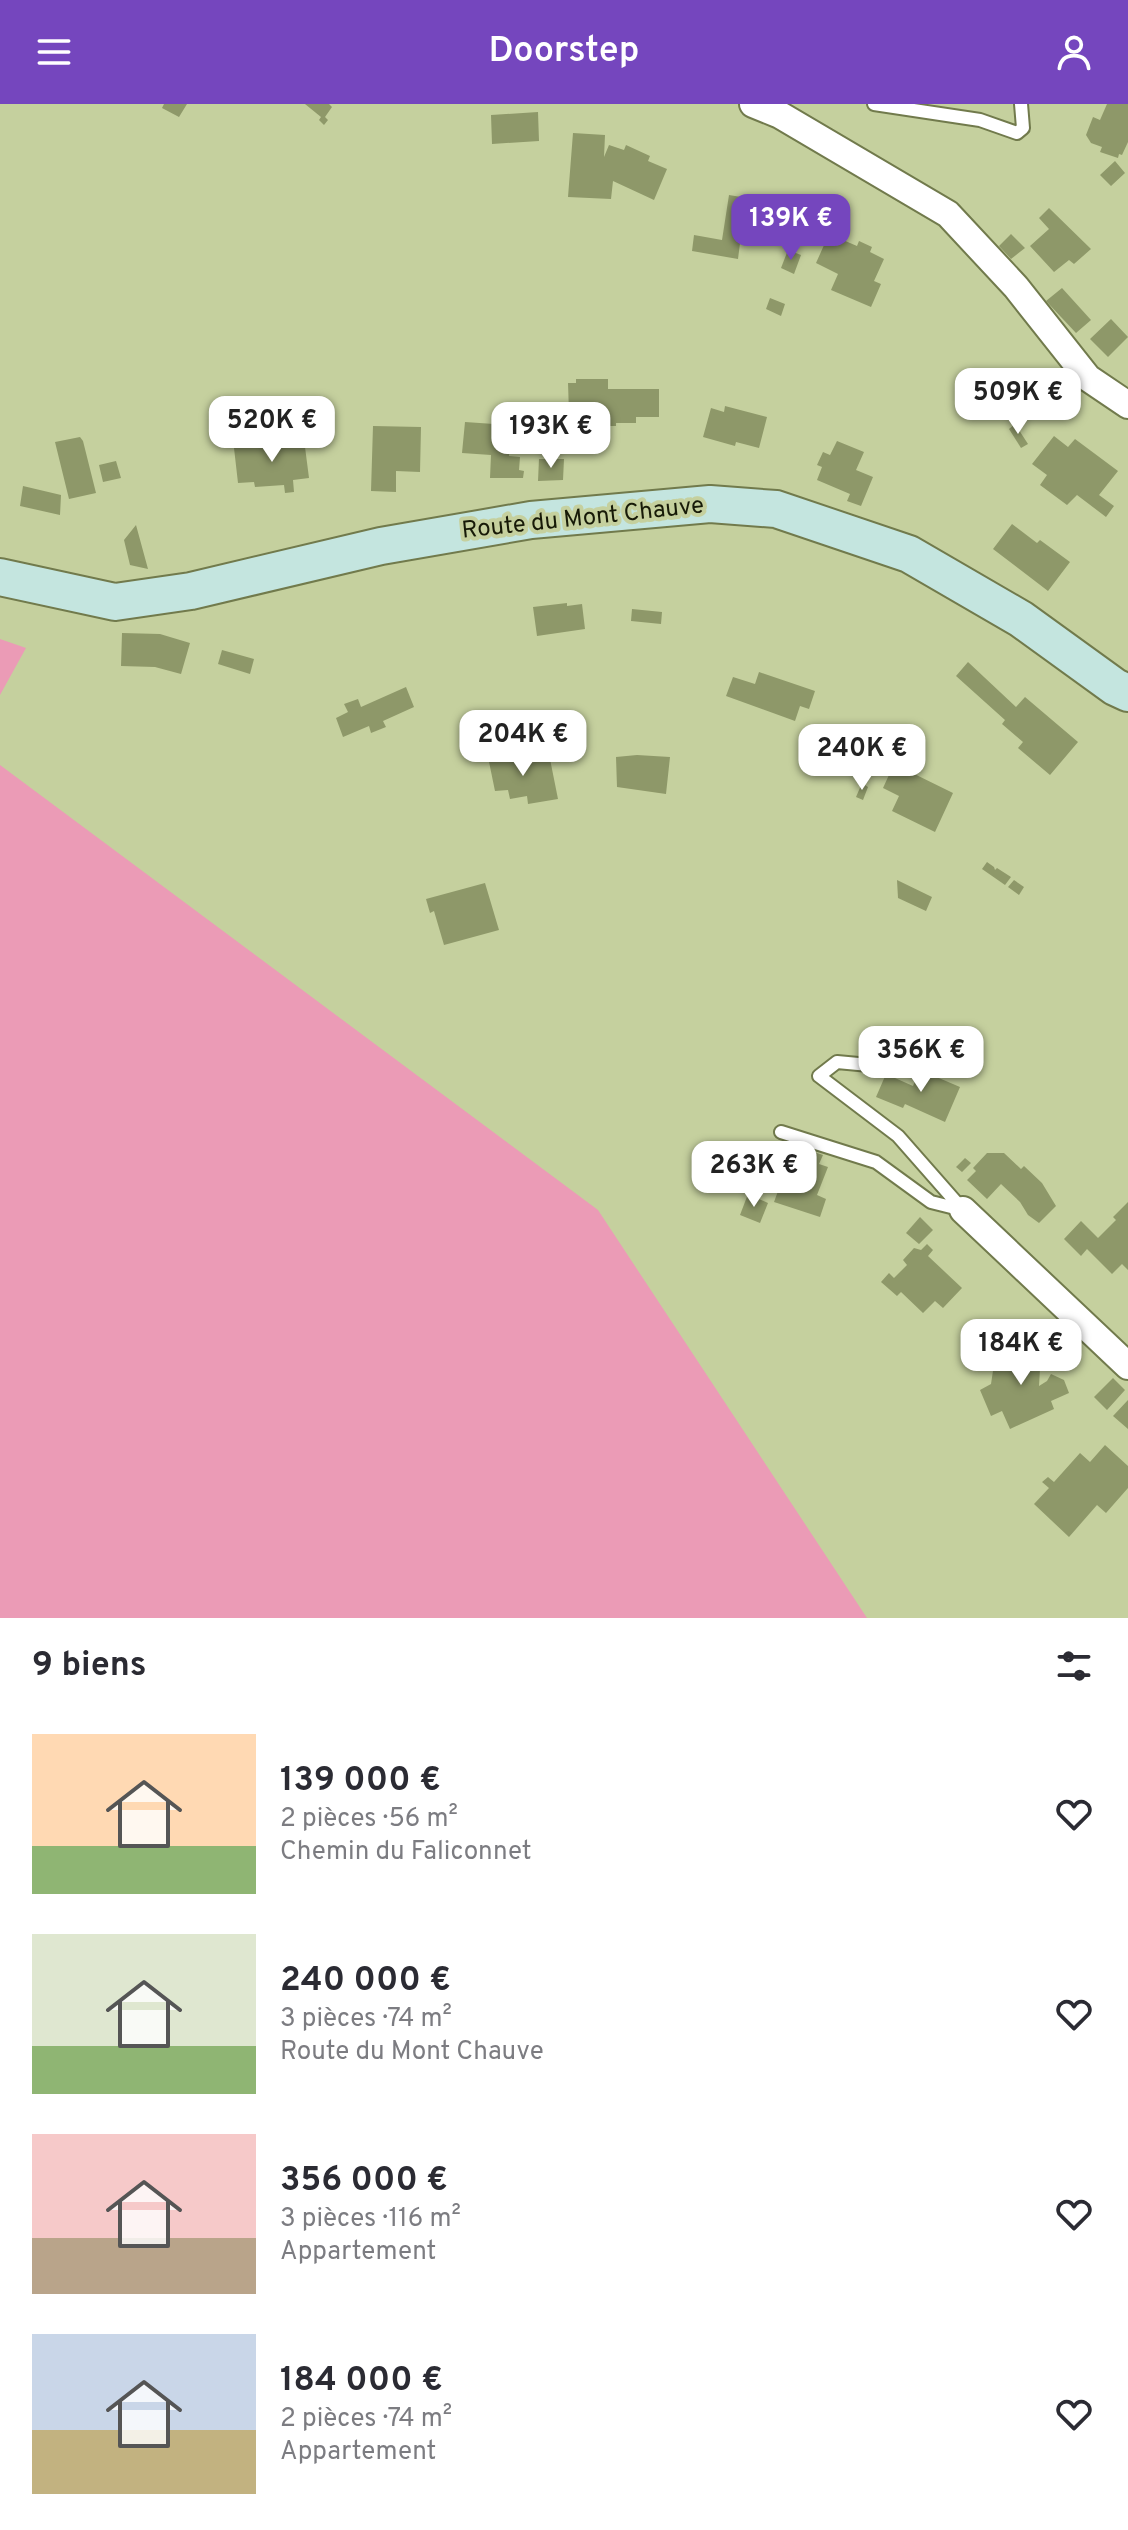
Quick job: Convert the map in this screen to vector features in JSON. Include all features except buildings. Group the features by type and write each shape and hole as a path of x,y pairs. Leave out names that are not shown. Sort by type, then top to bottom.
{"street":[{"path":"753,104 780,115 948,214 1016,287 1088,378 1128,405"},
{"name":"Route du Mont Chauve","path":"0,577 115,602 191,591 381,546 531,520 710,504 776,509 909,554 1021,619 1115,687 1128,693"},
{"path":"963,1210 1128,1366"}],"lane":[{"path":"874,104 980,120 1017,133 1023,128 1021,104"},
{"path":"901,1068 837,1062 819,1076 898,1136 963,1210"},
{"path":"781,1132 876,1162 931,1202 963,1210"}],"shaded area":[{"path":"0,639 26,648 0,695"},
{"path":"0,765 598,1210 867,1618 0,1618"}]}
